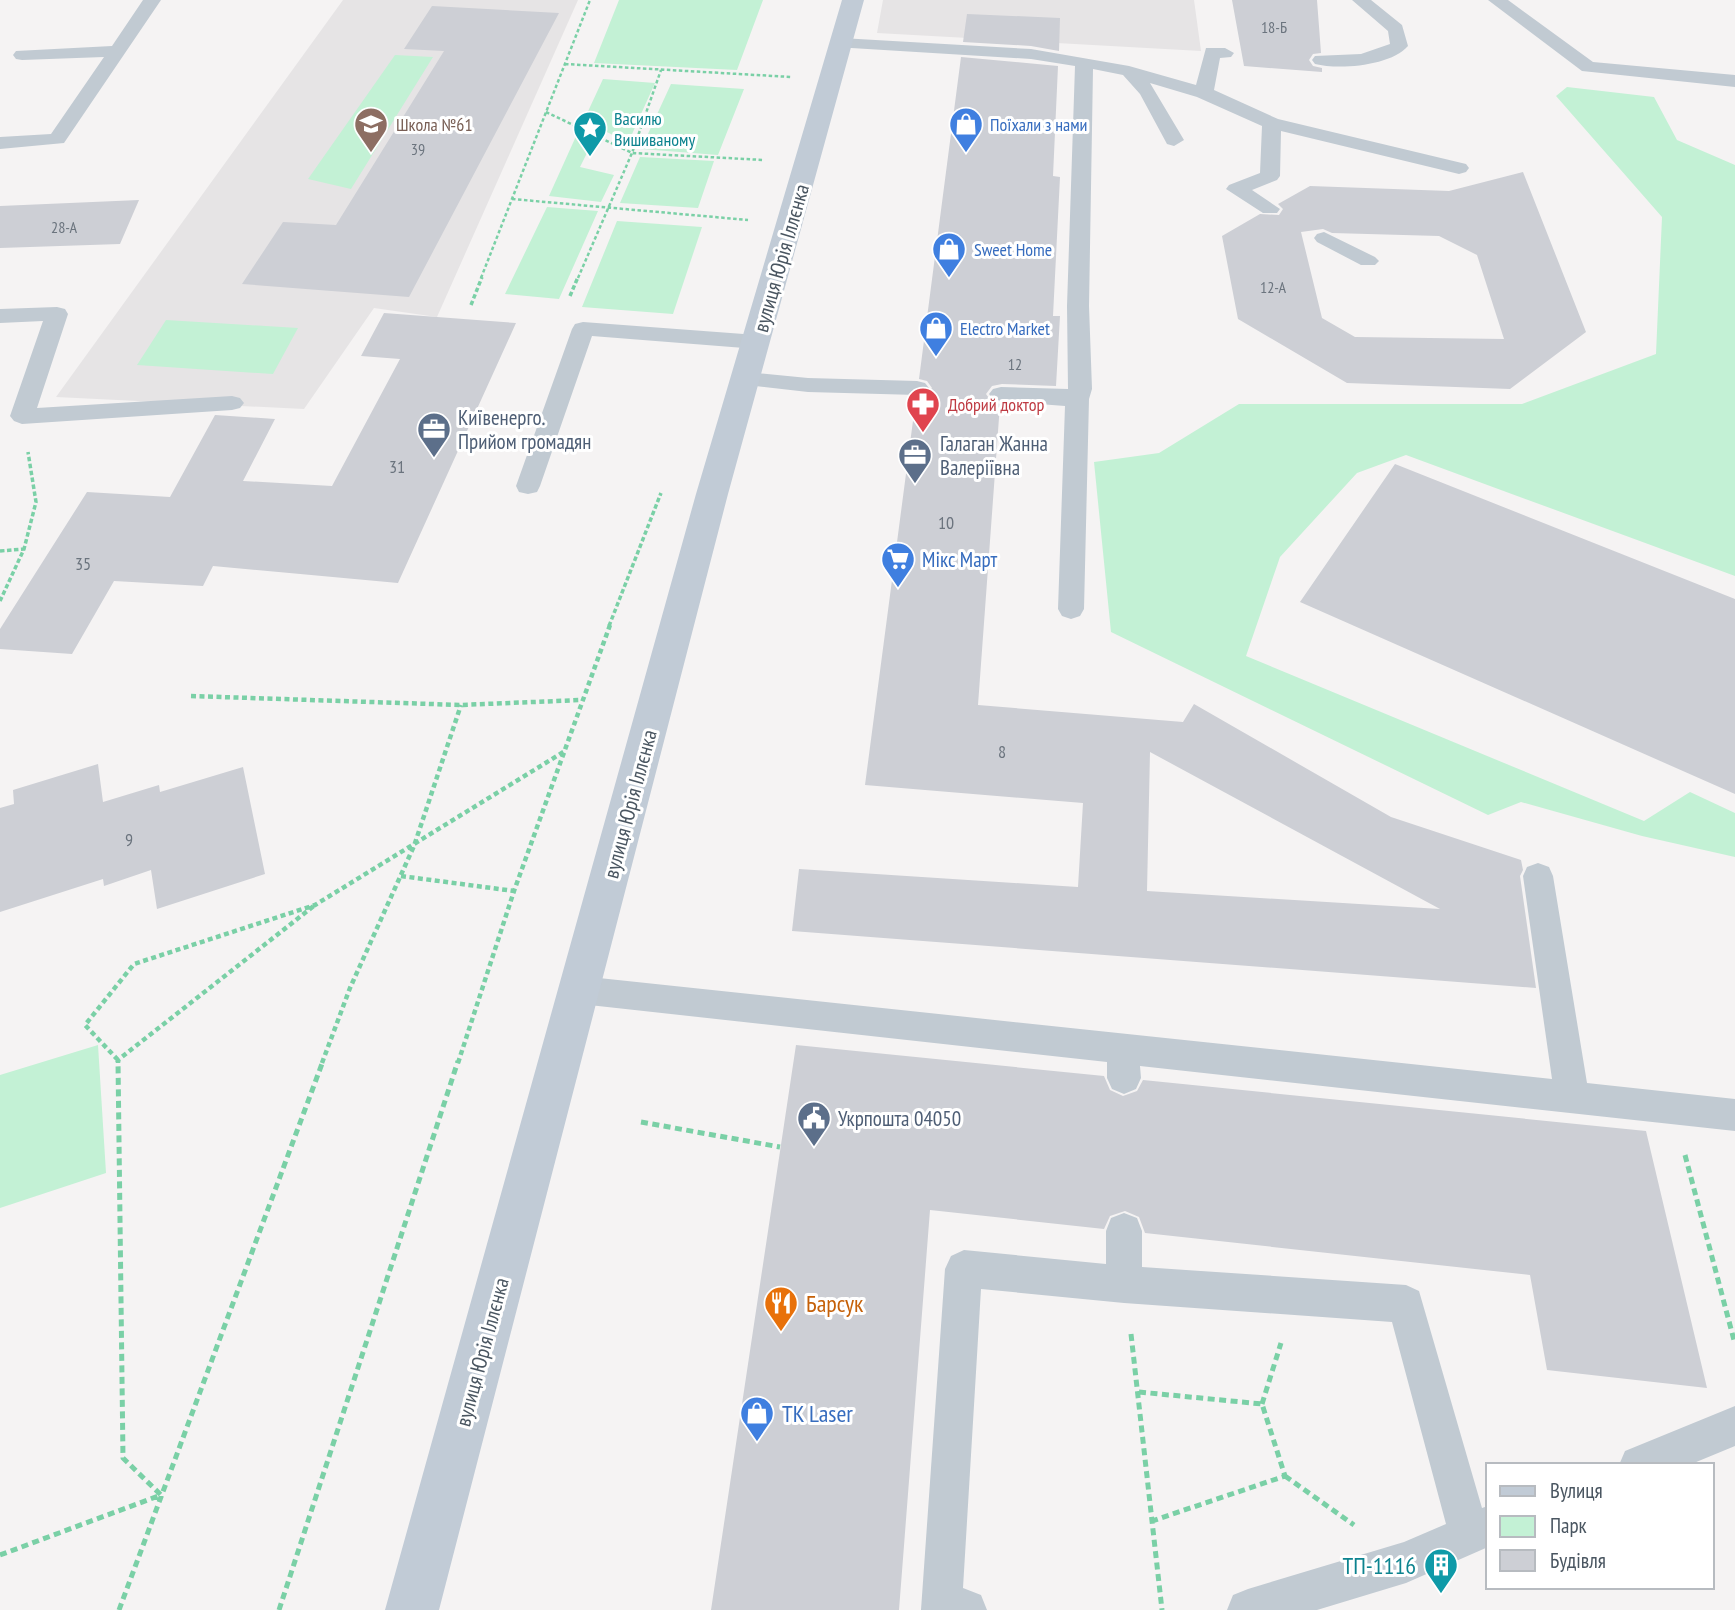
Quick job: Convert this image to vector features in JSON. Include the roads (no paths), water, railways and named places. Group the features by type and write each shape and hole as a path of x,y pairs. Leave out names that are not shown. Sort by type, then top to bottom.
{"main road":[{"name":"вулиця Юрія Іллєнка","path":"412,1610 712,494 853,0"}],"lane":[{"path":"0,143 57,139 152,0"},
{"path":"1321,60 1357,62 1374,59 1399,46 1396,29 1361,0"},
{"path":"1497,0 1588,67 1735,81"},
{"path":"841,43 1031,54 1129,71 1204,93 1272,123 1459,168"},
{"path":"1204,93 1216,47"},
{"path":"22,55 118,51"},
{"path":"1071,609 1077,399 1080,389 1078,306 1084,62"},
{"path":"1129,71 1148,92 1174,140"},
{"path":"1270,209 1236,189 1270,176 1274,128 1272,123"},
{"path":"1324,238 1368,261"},
{"path":"0,316 57,314 22,416 232,403"},
{"path":"528,486 583,329 757,342"},
{"path":"746,379 807,385 917,388"},
{"path":"1001,394 1077,399"},
{"path":"1538,876 1572,1098"},
{"path":"580,990 1123,1064 1572,1098 1735,1115"},
{"path":"1124,1231 1124,1284"},
{"path":"966,1610 941,1607 964,1269 1124,1284 1406,1304 1478,1530 1406,1562 1248,1610"},
{"path":"1644,1463 1735,1426"}],"place":[{"name":"Школа №61","path":"371,154"},
{"name":"Поїхали з нами","path":"966,154"},
{"name":"Василю Вишиваному","path":"590,158"},
{"name":"Sweet Home","path":"949,279"},
{"name":"Electro Market","path":"936,358"},
{"name":"Добрий доктор","path":"923,434"},
{"name":"Київенерго. Прийом громадян","path":"434,459"},
{"name":"Галаган Жанна Валеріївна","path":"915,485"},
{"name":"Мікс Март","path":"898,589"},
{"name":"Укрпошта 04050","path":"814,1148"},
{"name":"Барсук","path":"781,1333"},
{"name":"TK Laser","path":"757,1443"},
{"name":"ТП-1116","path":"1441,1595"}]}
